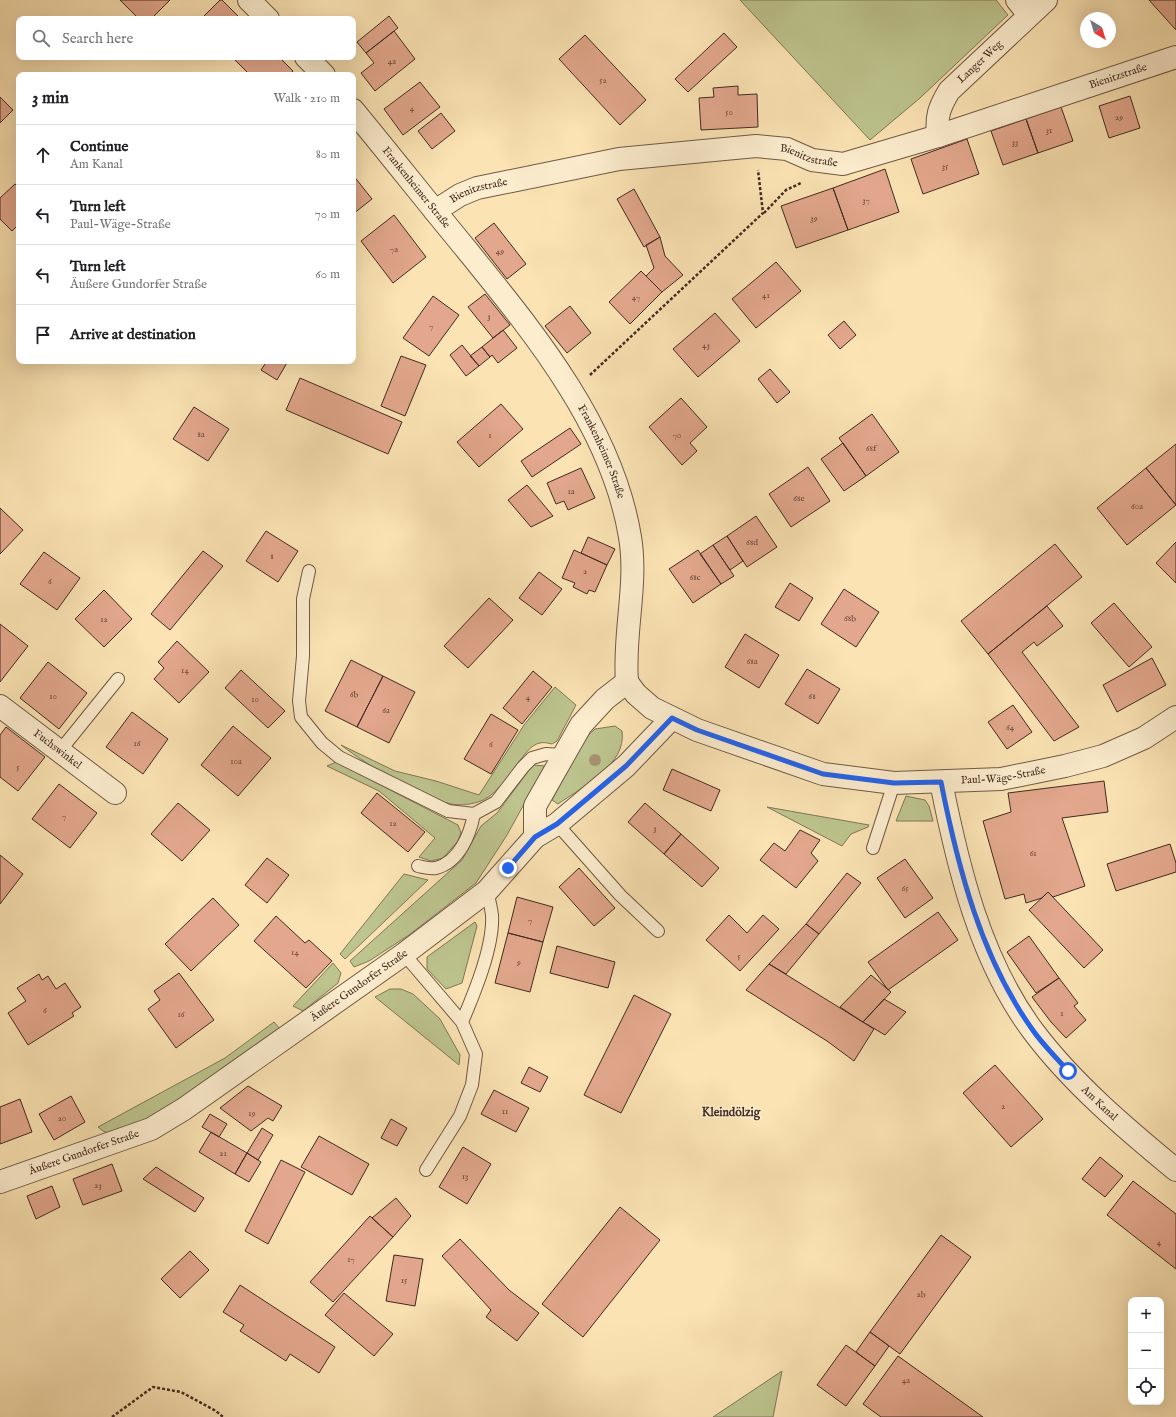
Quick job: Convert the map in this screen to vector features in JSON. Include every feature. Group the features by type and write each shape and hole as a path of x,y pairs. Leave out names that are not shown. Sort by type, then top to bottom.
{"street":[{"path":"249,0 265,16"},
{"name":"Langer Weg","path":"938,136 937,122 939,108 950,91 1023,7 1046,0"},
{"name":"Bienitzstraße","path":"435,211 460,195 477,188 604,162 756,146 787,149 812,160 843,164 938,136 1176,58"},
{"path":"309,60 321,72"},
{"name":"Frankenheimer Straße","path":"356,114 552,358 590,423 607,459 618,492 630,537 632,583 626,645 627,682"},
{"path":"535,837 535,806 581,725 605,699 627,682"},
{"name":"Paul-Wäge-Straße","path":"627,682 636,694 652,708 697,730 823,774 894,783 1001,779 1065,766 1103,756 1144,738 1176,717"},
{"name":"Fuchswinkel","path":"0,706 115,793"},
{"name":"Äußere Gundorfer Straße","path":"0,1182 150,1129 184,1109 404,954 487,891 535,837 557,824 626,766 672,718"},
{"name":"Am Kanal","path":"941,782 950,826 966,886 983,936 1000,976 1018,1008 1033,1031 1068,1071 1137,1138 1176,1170"}],"lane":[{"path":"309,571 303,599 303,656 298,701 301,717 322,743 339,757 448,811 474,814 496,802 532,758 546,754 564,755"},
{"path":"59,752 118,680"},
{"path":"874,848 894,783"},
{"path":"418,866 435,868 457,854 469,833 474,814"},
{"path":"557,824 620,895 658,931"},
{"path":"462,1022 475,990 489,940 492,916 487,891"},
{"path":"404,954 462,1022 476,1054 472,1085 460,1116 426,1170"}],"path":[{"path":"756,146 763,213"},
{"path":"572,392 786,190 807,180"},
{"path":"112,1417 153,1387 181,1392 223,1417"}],"green space":[{"path":"740,0 996,0 1008,15 920,98 870,140"},
{"path":"555,687 576,705 557,741 552,744 541,743 533,746 526,752 497,789 488,797 478,802 455,805 434,799 392,778 365,762 341,745 395,771 436,781 479,795 524,725"},
{"path":"615,726 622,731 622,743 610,765 601,774 558,804 552,800 585,738 595,729"},
{"path":"336,762 458,825 461,833 458,841 443,858 431,861 419,857 435,838 379,791 327,766"},
{"path":"533,765 545,766 507,835 476,883 409,935 369,961 354,967 350,961 462,860 481,826 497,813"},
{"path":"906,796 925,800 929,806 933,821 896,821"},
{"path":"767,807 869,825 868,827 851,834 842,846"},
{"path":"404,874 428,880 345,959 340,954"},
{"path":"475,922 477,926 462,983 446,989 427,969 427,957"},
{"path":"333,963 341,973 338,983 303,1011 293,1006"},
{"path":"390,989 401,989 413,994 440,1019 460,1055 459,1065 375,997"},
{"path":"274,1022 280,1029 154,1117 111,1134 98,1127 225,1058"},
{"path":"782,1371 773,1417 713,1417"}],"building":[{"path":"120,0 170,0 154,16 136,16"},
{"path":"220,0 222,0 238,16 204,16"},
{"path":"1149,0 1176,0 1176,30"},
{"path":"389,16 398,28 366,53 357,42"},
{"path":"394,31 415,59 375,91 361,73 374,63 366,53"},
{"path":"724,33 737,47 688,92 675,79"},
{"path":"585,35 646,100 620,125 559,59"},
{"path":"235,60 282,60 293,71 292,72 247,72"},
{"path":"420,82 440,107 403,135 384,109"},
{"path":"738,86 738,95 757,94 758,127 701,130 699,98 714,97 713,88"},
{"path":"1130,96 1140,128 1109,138 1099,106"},
{"path":"0,97 13,110 0,123"},
{"path":"1061,107 1073,141 1038,153 1026,119"},
{"path":"441,113 455,131 432,149 418,131"},
{"path":"1026,119 1038,153 1003,165 991,131"},
{"path":"967,139 979,174 923,194 911,159"},
{"path":"885,169 899,212 848,230 833,188"},
{"path":"356,179 372,199 356,212"},
{"path":"15,184 16,185 16,227 12,231 0,219 0,198"},
{"path":"833,188 848,230 796,248 781,206"},
{"path":"634,189 660,237 644,247 617,199"},
{"path":"394,215 426,257 393,283 361,241"},
{"path":"494,223 526,264 507,279 475,238"},
{"path":"660,237 665,256 683,275 662,292 646,276 654,268 646,245"},
{"path":"776,262 801,291 756,328 732,299"},
{"path":"641,271 662,292 630,324 609,302"},
{"path":"485,294 510,325 493,338 468,307"},
{"path":"433,296 459,315 429,356 403,338"},
{"path":"570,306 591,333 567,353 545,326"},
{"path":"715,313 740,341 698,377 673,349"},
{"path":"844,321 856,335 840,349 828,335"},
{"path":"503,330 517,348 498,363 492,355 490,357 482,347"},
{"path":"462,345 479,366 466,376 450,355"},
{"path":"482,347 490,357 479,366 470,356"},
{"path":"401,356 426,365 405,416 381,406"},
{"path":"265,364 286,364 277,380 261,370"},
{"path":"770,369 790,392 777,403 758,379"},
{"path":"300,378 402,422 388,454 286,410"},
{"path":"681,398 707,427 690,443 697,451 682,465 649,427"},
{"path":"501,404 523,429 479,467 457,442"},
{"path":"194,407 229,429 208,461 173,439"},
{"path":"872,414 899,452 866,476 839,438"},
{"path":"570,428 581,444 532,477 521,461"},
{"path":"843,443 866,476 844,491 821,459"},
{"path":"1176,444 1176,505 1146,468"},
{"path":"808,467 830,501 791,527 769,494"},
{"path":"581,468 595,498 568,510 564,501 556,504 547,483"},
{"path":"1146,468 1176,505 1127,545 1097,508"},
{"path":"527,485 553,516 531,527 508,500"},
{"path":"0,508 23,530 0,554"},
{"path":"756,516 777,547 747,567 727,536"},
{"path":"266,531 298,551 278,582 246,561"},
{"path":"727,536 743,561 730,570 713,545"},
{"path":"588,537 615,549 607,565 581,553"},
{"path":"1176,542 1176,583 1156,563"},
{"path":"1055,544 1082,577 988,654 961,621"},
{"path":"713,545 734,576 721,584 700,554"},
{"path":"574,550 607,565 595,592 589,590 587,594 573,587 575,583 562,578"},
{"path":"698,550 721,584 693,603 669,569"},
{"path":"203,551 223,566 170,630 151,614"},
{"path":"44,552 80,578 57,610 20,584"},
{"path":"539,572 562,589 542,615 519,598"},
{"path":"790,583 813,598 799,621 775,607"},
{"path":"844,589 879,612 856,647 821,624"},
{"path":"104,590 132,619 104,647 75,619"},
{"path":"489,598 513,620 468,668 444,646"},
{"path":"1114,603 1152,647 1129,667 1091,623"},
{"path":"1047,606 1063,626 1037,646 1034,642 1022,652 1079,727 1054,741 988,654"},
{"path":"0,624 28,646 0,682"},
{"path":"745,634 779,655 759,688 725,667"},
{"path":"177,641 209,672 179,703 154,679 164,668 158,662"},
{"path":"1152,658 1166,685 1117,712 1103,685"},
{"path":"351,660 383,676 357,727 325,711"},
{"path":"48,662 87,693 59,729 20,698"},
{"path":"807,669 840,689 818,724 785,704"},
{"path":"241,670 285,711 268,728 225,688"},
{"path":"533,671 552,687 522,724 503,708"},
{"path":"383,676 415,692 389,743 357,727"},
{"path":"1013,705 1032,732 1007,749 988,722"},
{"path":"132,712 168,739 143,774 106,747"},
{"path":"491,714 518,730 491,774 464,759"},
{"path":"233,726 271,758 238,796 201,765"},
{"path":"6,727 45,757 18,791 0,777 0,735"},
{"path":"672,769 720,790 711,811 663,790"},
{"path":"1104,781 1108,812 1062,818 1085,886 1053,897 1048,892 1042,898 1026,903 1024,894 1005,899 983,821 1011,812 1008,793"},
{"path":"59,784 97,813 70,848 32,819"},
{"path":"377,793 425,832 408,852 361,813"},
{"path":"178,803 210,830 182,861 151,834"},
{"path":"645,803 681,834 664,854 628,822"},
{"path":"800,830 820,840 811,853 818,861 796,888 760,860 774,843 785,851"},
{"path":"681,834 719,868 702,887 664,854"},
{"path":"1170,844 1176,863 1176,872 1116,891 1107,864"},
{"path":"0,855 23,874 0,904"},
{"path":"267,858 289,875 267,903 245,885"},
{"path":"905,859 933,898 905,918 877,878"},
{"path":"579,868 615,908 594,926 559,887"},
{"path":"847,873 861,883 819,934 806,924"},
{"path":"1048,892 1103,950 1084,968 1029,910"},
{"path":"517,897 553,907 543,942 508,933"},
{"path":"213,898 239,925 191,971 165,944"},
{"path":"938,912 958,940 888,990 868,962"},
{"path":"729,915 747,933 763,915 779,929 740,971 706,940"},
{"path":"276,916 305,943 309,940 332,961 306,988 254,941"},
{"path":"806,924 819,934 786,974 769,964"},
{"path":"508,933 543,942 530,992 495,983"},
{"path":"1029,936 1059,978 1036,993 1007,952"},
{"path":"557,946 615,962 608,988 550,973"},
{"path":"769,964 874,1029 854,1061 827,1041 746,990"},
{"path":"179,973 214,1020 176,1048 148,1009 160,1000 154,991"},
{"path":"39,974 42,980 48,976 56,989 65,983 81,1007 72,1013 74,1016 28,1045 8,1013 26,1001 17,988"},
{"path":"871,975 891,992 863,1022 840,1007"},
{"path":"1059,978 1078,1003 1074,1006 1086,1020 1066,1038 1051,1022 1032,997"},
{"path":"634,995 671,1014 621,1113 584,1095"},
{"path":"884,999 906,1012 885,1035 863,1022"},
{"path":"995,1065 1043,1119 1011,1147 963,1093"},
{"path":"529,1067 548,1077 540,1092 521,1083"},
{"path":"248,1086 282,1106 273,1121 268,1118 251,1131 220,1108"},
{"path":"494,1090 529,1108 516,1132 481,1114"},
{"path":"71,1096 85,1122 54,1140 39,1114"},
{"path":"20,1099 32,1132 0,1144 0,1107"},
{"path":"210,1114 227,1124 219,1137 202,1127"},
{"path":"391,1119 407,1128 397,1146 381,1138"},
{"path":"262,1128 273,1135 258,1160 247,1153"},
{"path":"211,1132 247,1153 235,1174 199,1152"},
{"path":"319,1136 369,1164 352,1195 301,1167"},
{"path":"463,1147 491,1164 467,1204 439,1187"},
{"path":"247,1153 261,1162 249,1182 235,1174"},
{"path":"1100,1157 1123,1176 1105,1197 1082,1179"},
{"path":"281,1160 305,1172 268,1244 245,1231"},
{"path":"112,1164 122,1191 83,1205 73,1179"},
{"path":"156,1167 204,1198 195,1212 143,1179"},
{"path":"1133,1181 1176,1214 1176,1269 1107,1215"},
{"path":"52,1186 60,1207 36,1219 27,1196"},
{"path":"396,1198 411,1216 393,1237 372,1218"},
{"path":"620,1207 660,1240 583,1337 542,1304"},
{"path":"370,1216 393,1237 333,1302 310,1282"},
{"path":"941,1235 971,1257 900,1354 870,1332"},
{"path":"460,1239 509,1290 539,1313 517,1341 486,1317 491,1310 442,1256"},
{"path":"190,1251 209,1270 180,1298 161,1279"},
{"path":"394,1255 423,1259 415,1306 386,1301"},
{"path":"240,1285 335,1347 319,1373 290,1354 286,1361 240,1331 244,1325 223,1312"},
{"path":"344,1293 393,1334 374,1356 325,1315"},
{"path":"870,1332 889,1346 875,1366 856,1352"},
{"path":"846,1345 875,1366 846,1406 817,1385"},
{"path":"898,1356 983,1417 881,1417 863,1404"}],"district":[{"name":"Kleindölzig","path":"731,1112"}],"route":[{"path":"508,868 535,837 557,824 626,766 672,718 697,730 823,774 894,783 941,782 950,826 966,886 983,936 1000,976 1033,1031 1068,1071"}]}
